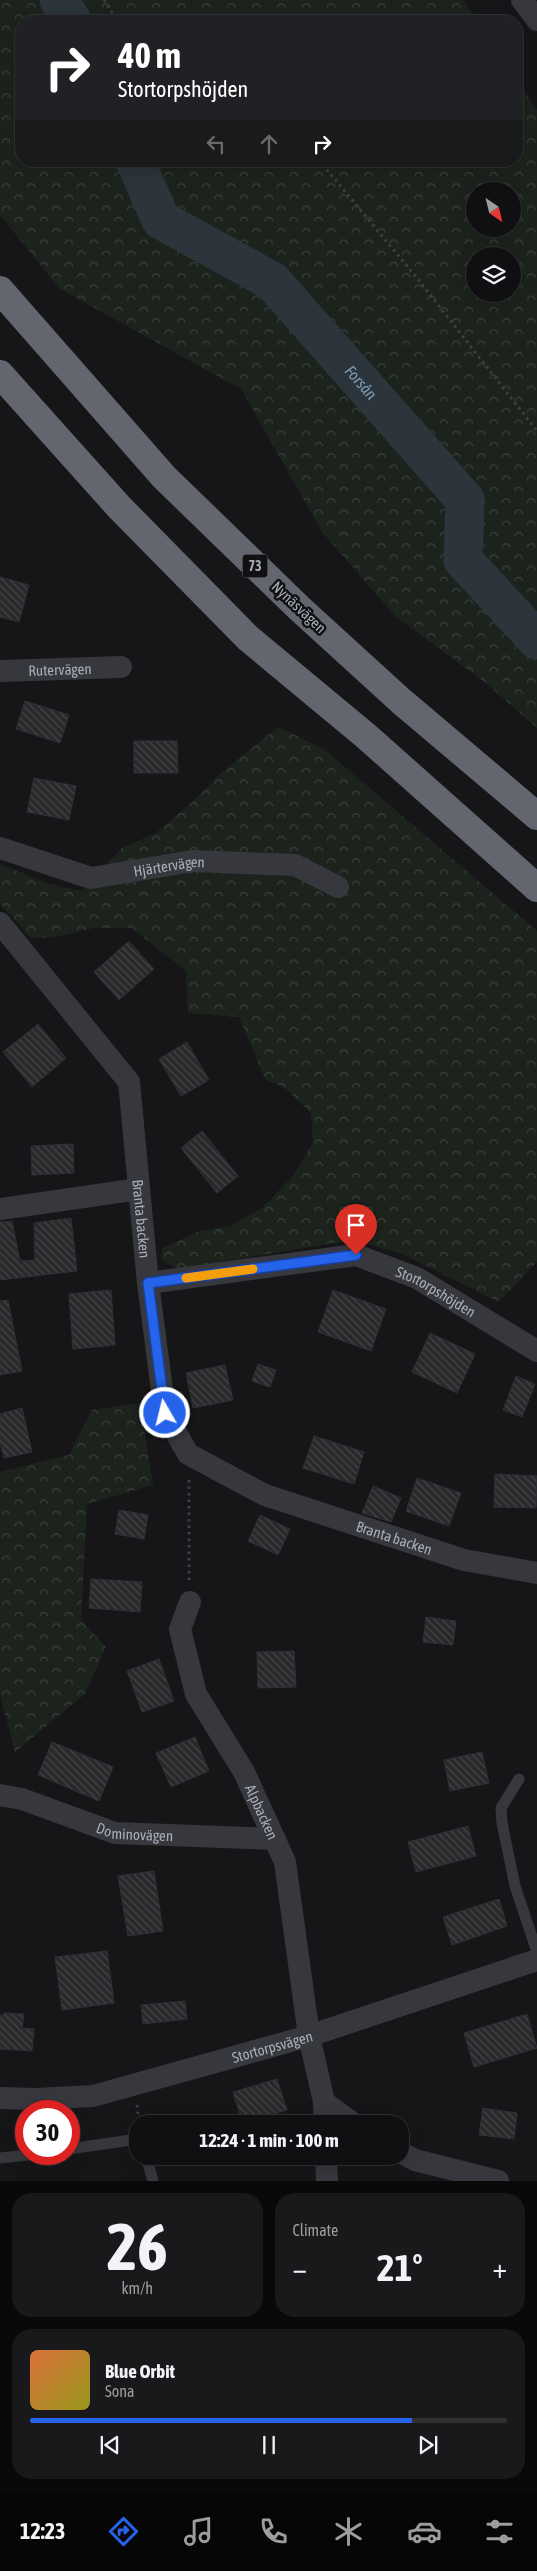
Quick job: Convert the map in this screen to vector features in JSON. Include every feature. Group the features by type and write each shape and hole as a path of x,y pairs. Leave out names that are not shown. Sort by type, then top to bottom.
{"highway":[{"name":"Nynäsvägen","path":"0,290 171,484 306,615 401,700 537,816"},
{"path":"0,374 120,508 248,638 366,736 537,888"}],"street":[{"path":"522,0 537,20"},
{"name":"Rutervägen","path":"0,671 121,667"},
{"name":"Hjärtervägen","path":"0,848 91,878 193,861 294,865 338,887"},
{"name":"Branta backen","path":"0,923 129,1082 148,1283 165,1413 188,1454 265,1495 464,1560 537,1572"},
{"path":"0,1209 139,1189"},
{"name":"Stortorpshöjden","path":"148,1283 356,1255 416,1278 537,1351"},
{"name":"Alpbacken","path":"190,1602 180,1629 196,1694 244,1772 286,1862 309,2036 324,2113"},
{"name":"Dominovägen","path":"0,1795 22,1799 115,1833 275,1840"},
{"name":"Stortorpsvägen","path":"0,2098 36,2099 93,2096 309,2036 537,1960"},
{"path":"409,2157 415,2160 498,2181"},
{"path":"326,2165 327,2181"}],"lane":[{"path":"519,1779 501,1808 502,1823 515,1886 537,1952"},
{"path":"80,2148 129,2141"},
{"path":"0,2158 15,2156"},
{"path":"149,2165 153,2181"}],"path":[{"path":"104,0 114,15"},
{"path":"323,167 414,276 537,431"},
{"path":"188,1454 190,1602"},
{"path":"137,2100 139,2115"}],"green space":[{"path":"0,0 463,0 474,15 15,15 15,167 523,167 523,89 537,110 537,728 486,683 395,616 322,532 241,389 60,289 0,215"},
{"path":"278,727 324,749 537,931 537,1262 499,1302 402,1254 353,1240 177,1269 161,1259 163,1248 200,1231 231,1226 263,1207 293,1176 313,1142 311,1113 285,1088 265,1079 239,1017 188,1013 186,971 132,928 94,928 56,937 31,938 0,904 0,864 49,884 82,891 122,848 156,833 190,804 220,774"},
{"path":"140,1403 153,1485 87,1504 81,1620 106,1647 85,1694 15,1752 0,1694 0,1472 69,1455 92,1410"}],"building":[{"path":"0,577 29,585 19,622 0,617"},
{"path":"25,701 69,715 60,743 16,729"},
{"path":"134,741 177,741 178,773 134,773"},
{"path":"34,778 76,786 69,820 27,812"},
{"path":"129,941 154,969 119,1000 94,972"},
{"path":"38,1024 66,1058 32,1087 3,1052"},
{"path":"187,1042 209,1080 181,1096 159,1059"},
{"path":"202,1131 238,1176 217,1193 181,1148"},
{"path":"73,1144 74,1173 32,1175 31,1146"},
{"path":"71,1218 77,1271 0,1280 0,1222 12,1221 20,1261 35,1260 34,1223"},
{"path":"111,1290 115,1345 73,1349 69,1294"},
{"path":"333,1290 386,1309 371,1351 318,1332"},
{"path":"8,1300 22,1371 0,1375 0,1301"},
{"path":"430,1333 475,1354 457,1393 412,1372"},
{"path":"258,1364 276,1370 270,1387 252,1381"},
{"path":"225,1365 233,1400 193,1408 186,1373"},
{"path":"516,1376 535,1384 522,1417 503,1410"},
{"path":"22,1408 32,1452 4,1458 0,1443 0,1414"},
{"path":"314,1436 364,1452 354,1484 303,1468"},
{"path":"495,1474 537,1476 536,1508 494,1507"},
{"path":"417,1478 461,1493 449,1526 406,1511"},
{"path":"373,1486 401,1498 391,1522 362,1513"},
{"path":"119,1510 148,1515 144,1539 115,1534"},
{"path":"260,1515 290,1529 278,1555 248,1541"},
{"path":"91,1579 142,1582 140,1612 89,1608"},
{"path":"426,1617 456,1621 453,1645 423,1642"},
{"path":"294,1651 296,1687 258,1688 257,1652"},
{"path":"159,1659 174,1701 142,1712 127,1671"},
{"path":"195,1737 209,1771 171,1787 156,1753"},
{"path":"52,1742 113,1767 99,1801 38,1775"},
{"path":"482,1752 489,1783 450,1791 444,1760"},
{"path":"468,1826 476,1856 416,1872 408,1842"},
{"path":"154,1871 163,1931 128,1936 118,1876"},
{"path":"499,1899 507,1926 452,1945 443,1917"},
{"path":"107,1951 114,2003 62,2010 55,1957"},
{"path":"185,2001 187,2019 143,2024 141,2005"},
{"path":"4,2013 24,2014 22,2028 34,2029 32,2051 0,2049 0,2015 4,2015"},
{"path":"527,2014 537,2048 474,2067 464,2033"},
{"path":"277,2079 287,2110 271,2115 240,2115 233,2092"},
{"path":"483,2108 517,2113 514,2139 479,2135"}],"waterway":[{"name":"Forsån","path":"59,0 68,15"},
{"name":"Forsån","path":"138,167 161,220 272,281 465,500 463,560 537,640"}],"slow traffic":[{"path":"186,1278 253,1269"}],"route":[{"path":"165,1413 148,1283 356,1255"}]}
